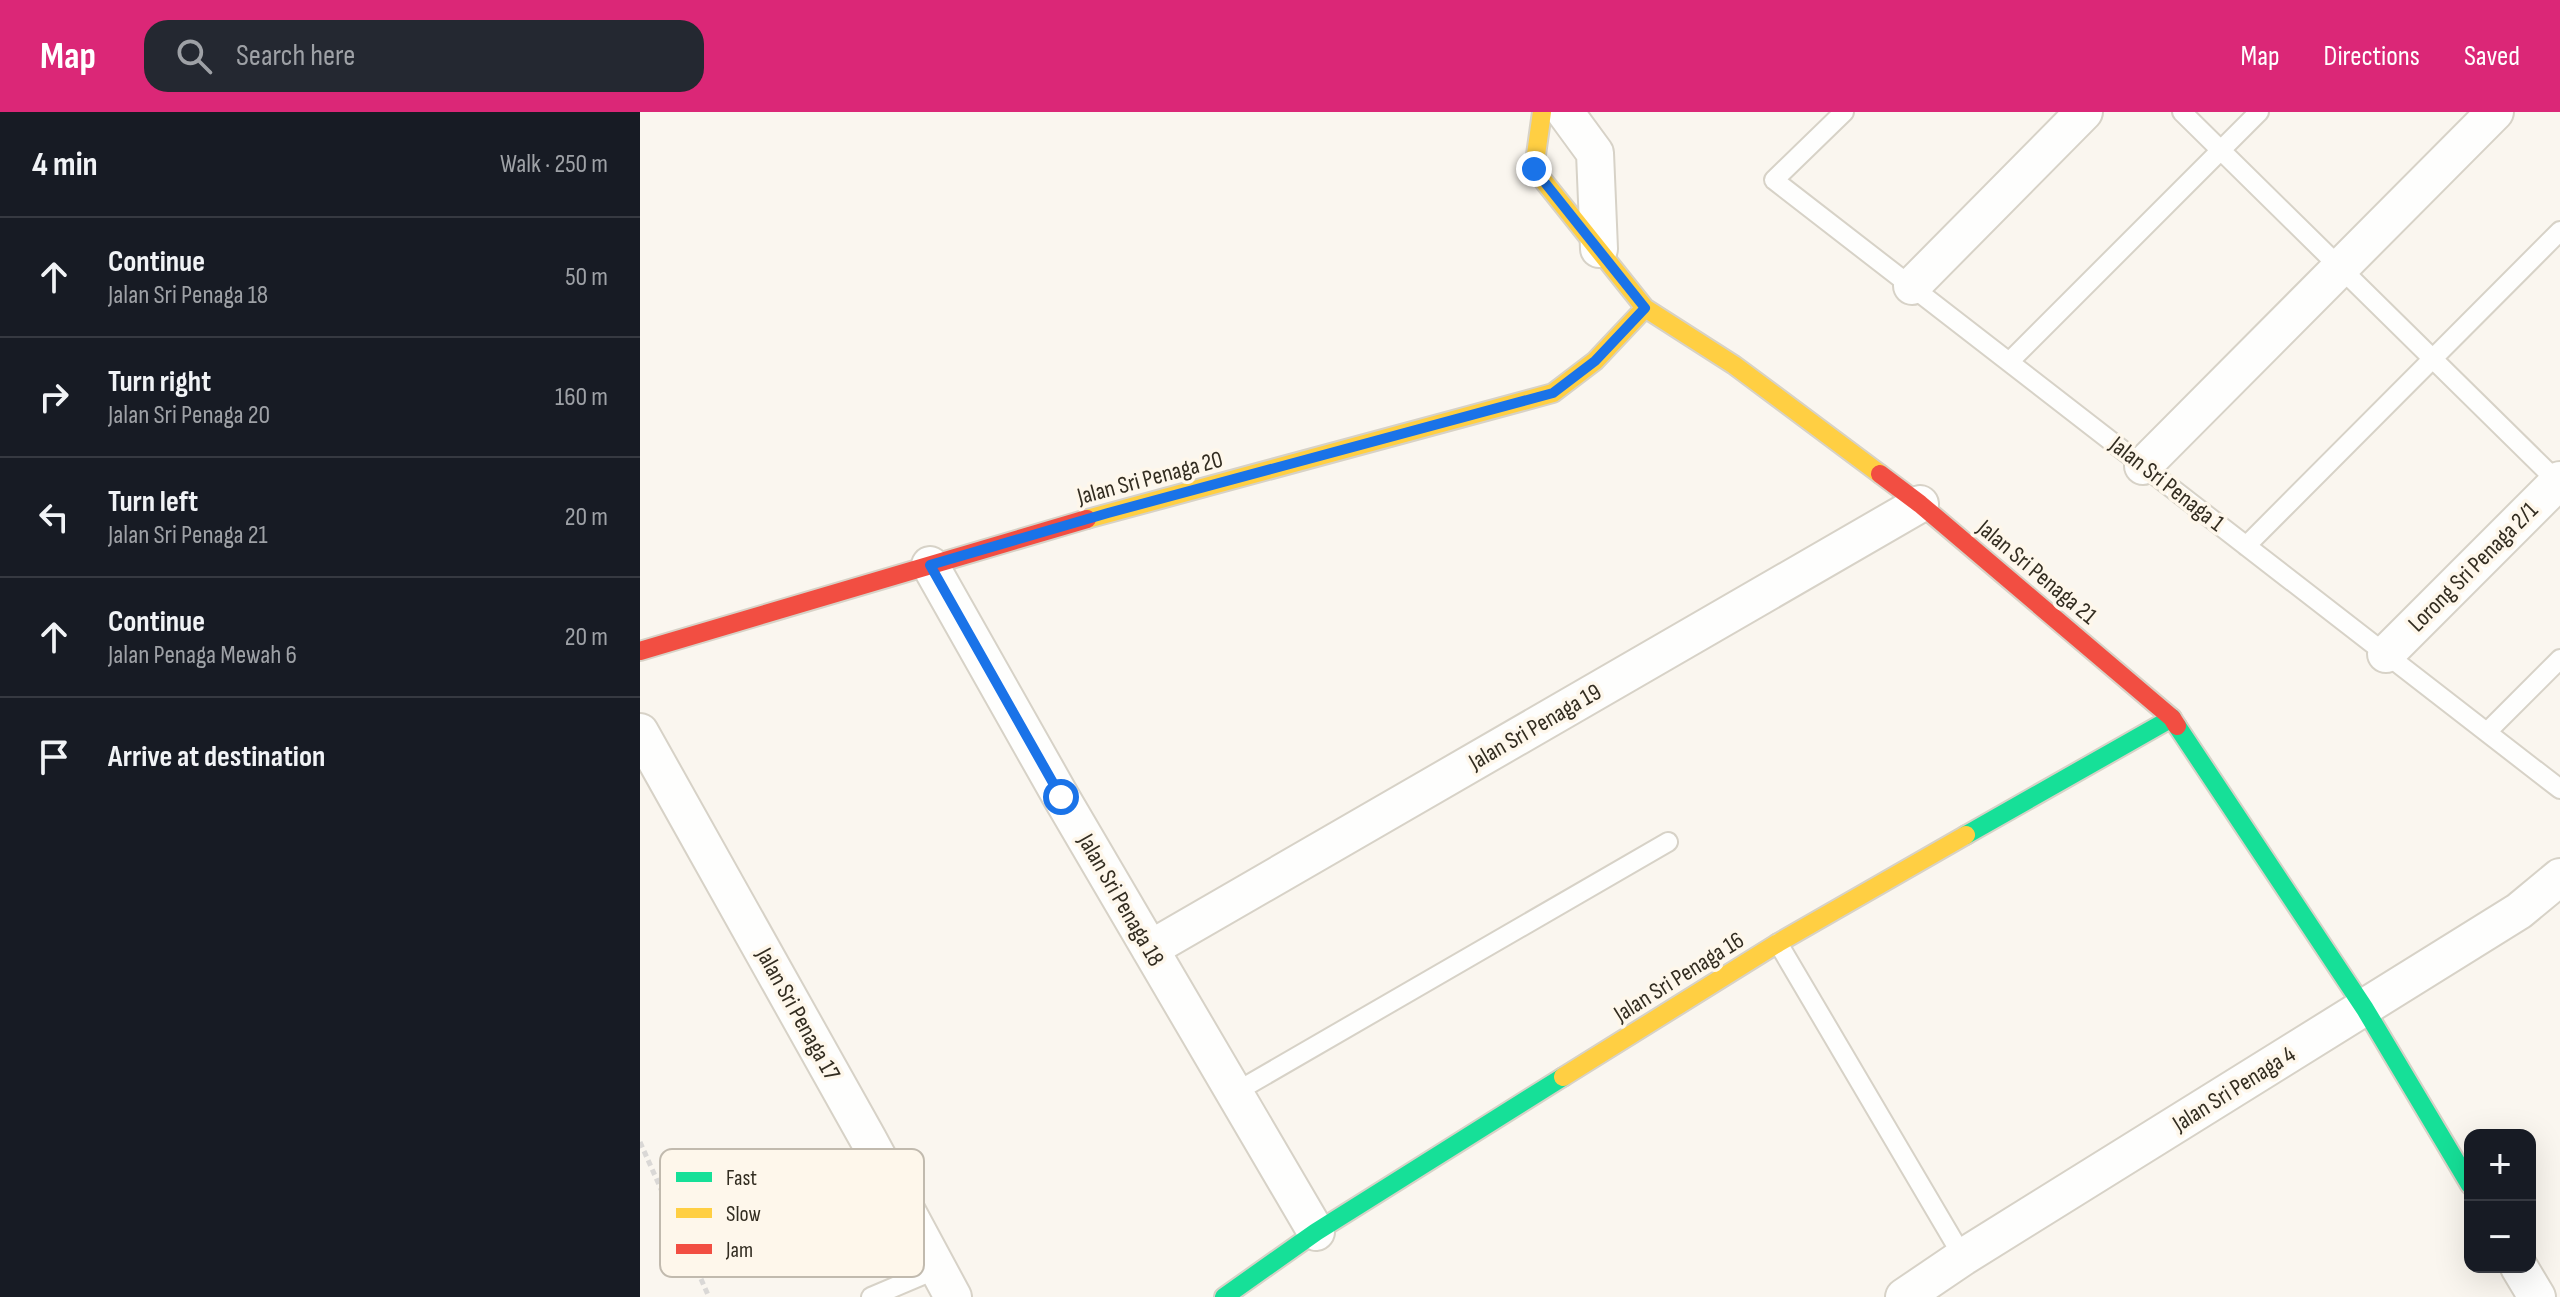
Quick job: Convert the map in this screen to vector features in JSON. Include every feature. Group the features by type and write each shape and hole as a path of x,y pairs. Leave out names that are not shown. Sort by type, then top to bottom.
{"street":[{"name":"Jalan Sri Penaga 21","path":"1542,112 1534,169 1645,308 1734,365 1920,504 2172,718 2365,1009 2464,1175"},
{"path":"1565,112 1595,153 1599,249"},
{"path":"1912,286 2084,112"},
{"path":"2143,466 2495,112"},
{"name":"Jalan Sri Penaga 20","path":"640,651 1108,513 1553,393 1595,361 1645,308"},
{"name":"Lorong Sri Penaga 2/1","path":"2386,654 2559,482"},
{"name":"Jalan Sri Penaga 19","path":"1150,949 1920,504"},
{"name":"Jalan Sri Penaga 18","path":"930,565 1316,1232"},
{"name":"Jalan Sri Penaga 16","path":"1224,1297 1316,1232 1778,943 2172,718"},
{"name":"Jalan Sri Penaga 17","path":"640,732 873,1149"},
{"name":"Jalan Sri Penaga 4","path":"1904,1297 1963,1257 2519,911 2560,877"},
{"name":"Jalan Sri Penaga 17","path":"924,1244 945,1283"}],"lane":[{"name":"Jalan Sri Penaga 1","path":"1844,112 1774,180 2560,789"},
{"path":"2182,112 2559,482"},
{"path":"2009,362 2259,112"},
{"path":"2246,546 2560,231"},
{"path":"2487,732 2560,659"},
{"path":"1234,1093 1668,842"},
{"path":"1778,943 1963,1257"},
{"path":"871,1297 945,1283"}],"path":[{"path":"640,1142 660,1187"},
{"path":"700,1277 709,1297"}],"traffic: fast":[{"path":"1966,835 2172,718"},
{"path":"2177,726 2365,1009 2464,1175"},
{"path":"1224,1297 1316,1232 1563,1077"}],"traffic: slow":[{"path":"1542,112 1534,169 1645,308 1734,365 1880,474"},
{"path":"1087,519 1553,393 1595,361 1645,308"},
{"path":"1563,1077 1778,943 1966,835"}],"traffic: jam":[{"path":"1880,474 1920,504 2172,718 2177,726"},
{"path":"640,651 1087,519"}],"route":[{"path":"1061,797 930,565 1108,513 1553,393 1595,361 1645,308 1534,169"}]}
